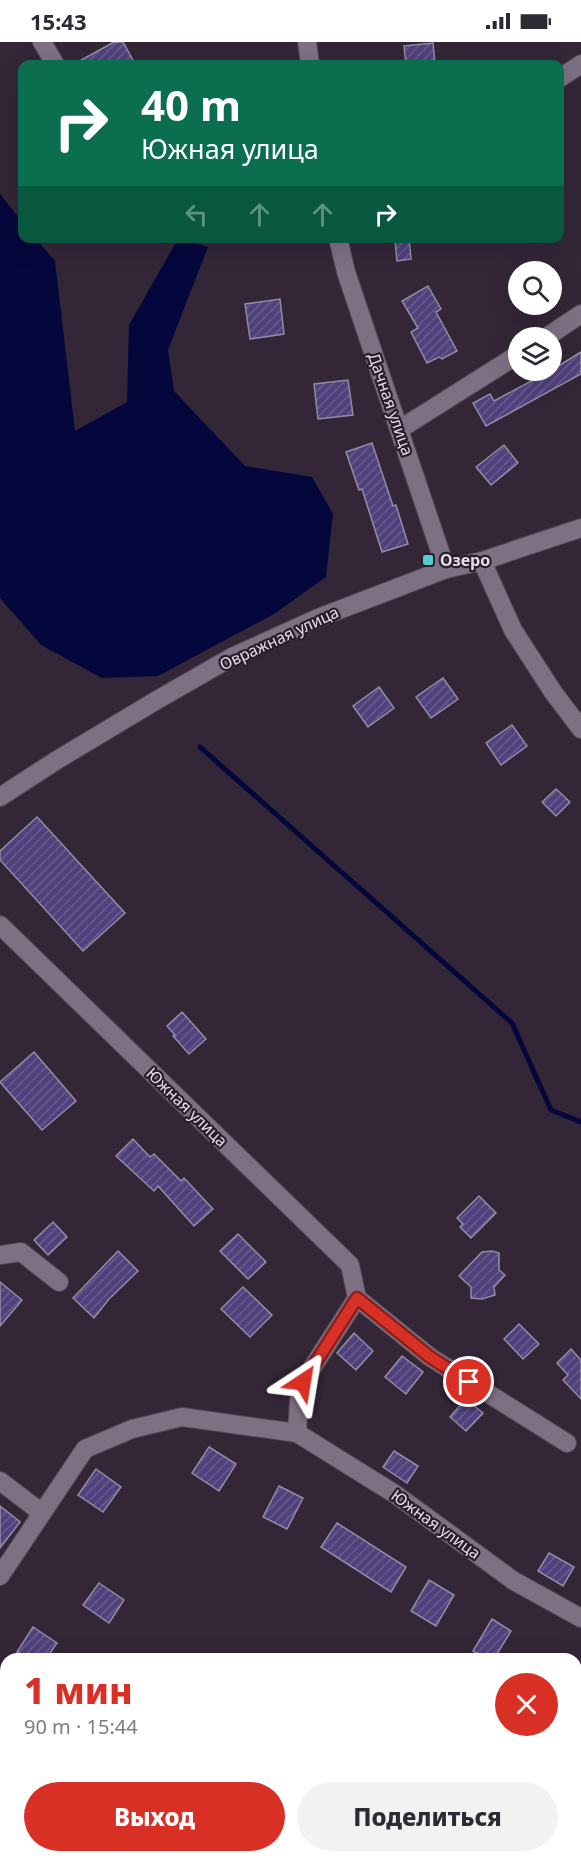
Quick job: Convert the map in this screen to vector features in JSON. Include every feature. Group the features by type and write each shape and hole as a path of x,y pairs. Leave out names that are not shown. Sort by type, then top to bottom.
{"street":[{"path":"42,42 53,60"},
{"path":"307,42 309,60"},
{"path":"564,75 581,64"},
{"name":"Дачная улица","path":"339,243 346,272 446,569"},
{"path":"562,327 581,314"},
{"path":"400,429 508,361"},
{"name":"Овражная улица","path":"0,797 147,706 232,657 328,614 446,569 482,561 581,528"},
{"path":"482,561 513,630 553,692 581,729"},
{"name":"Южная улица","path":"0,925 350,1265 357,1298"},
{"path":"0,1255 21,1252 59,1282"},
{"path":"0,1576 85,1449 132,1429 182,1417 297,1433 299,1400 303,1382 357,1298 430,1357 567,1443"},
{"name":"Южная улица","path":"297,1433 395,1494 514,1581 581,1618"},
{"path":"0,1481 42,1514"}],"shaded area":[{"path":"0,194 18,217 18,243 39,243 55,261 75,431 127,402 129,325 176,243 195,243 208,247 168,350 174,391 245,466 312,477 333,514 326,577 274,614 158,676 102,678 41,645 0,598"}],"building":[{"path":"114,42 123,42 133,60 81,60"},
{"path":"433,43 435,60 406,60 404,46"},
{"path":"395,243 409,243 411,259 397,261"},
{"path":"428,286 441,309 436,312 457,351 442,359 439,357 427,363 411,332 418,328 402,301"},
{"path":"280,299 284,334 250,339 245,304"},
{"path":"581,352 581,374 486,426 473,403 490,394 494,401 531,381 562,381 562,364"},
{"path":"348,380 353,415 318,419 314,384"},
{"path":"372,443 408,544 382,552 362,489 359,490 346,452"},
{"path":"504,445 518,463 491,485 476,467"},
{"path":"443,678 458,699 431,718 416,697"},
{"path":"379,687 394,708 368,727 353,706"},
{"path":"512,725 527,746 501,765 486,743"},
{"path":"556,789 570,802 556,816 542,802"},
{"path":"37,817 125,913 83,951 0,860 0,851"},
{"path":"182,1012 206,1039 189,1054 167,1026"},
{"path":"34,1052 76,1101 42,1130 0,1082"},
{"path":"133,1139 150,1157 154,1154 181,1181 184,1178 213,1209 194,1226 158,1186 154,1191 116,1156"},
{"path":"479,1196 496,1213 471,1238 460,1227 463,1224 457,1218"},
{"path":"53,1222 67,1237 48,1255 34,1240"},
{"path":"238,1234 266,1262 248,1279 220,1251"},
{"path":"118,1251 138,1271 109,1299 94,1318 73,1298"},
{"path":"482,1252 499,1253 499,1270 505,1275 494,1287 495,1295 482,1299 471,1298 471,1287 459,1276"},
{"path":"0,1282 22,1300 0,1326"},
{"path":"243,1287 272,1315 250,1337 221,1309"},
{"path":"519,1324 539,1344 523,1359 504,1339"},
{"path":"354,1333 373,1351 356,1370 337,1353"},
{"path":"571,1349 581,1360 581,1399 563,1380 568,1375 557,1363"},
{"path":"402,1356 423,1372 406,1394 385,1377"},
{"path":"466,1399 483,1413 466,1431 450,1417"},
{"path":"209,1447 236,1464 219,1491 192,1473"},
{"path":"394,1451 418,1466 407,1483 383,1467"},
{"path":"96,1469 121,1487 103,1512 78,1495"},
{"path":"279,1486 303,1498 287,1529 263,1517"},
{"path":"0,1506 20,1522 0,1548"},
{"path":"337,1523 406,1567 391,1592 321,1547"},
{"path":"549,1553 574,1567 563,1586 538,1571"},
{"path":"429,1580 454,1595 436,1626 411,1611"},
{"path":"99,1583 124,1600 109,1623 83,1605"},
{"path":"492,1619 511,1631 498,1653 473,1651"},
{"path":"33,1627 57,1643 50,1653 17,1652"}],"waterway":[{"path":"200,747 512,1023 551,1110 581,1122"}],"place":[{"name":"Озеро","path":"428,560"}],"route":[{"path":"303,1382 357,1298 430,1357 469,1382"}]}
